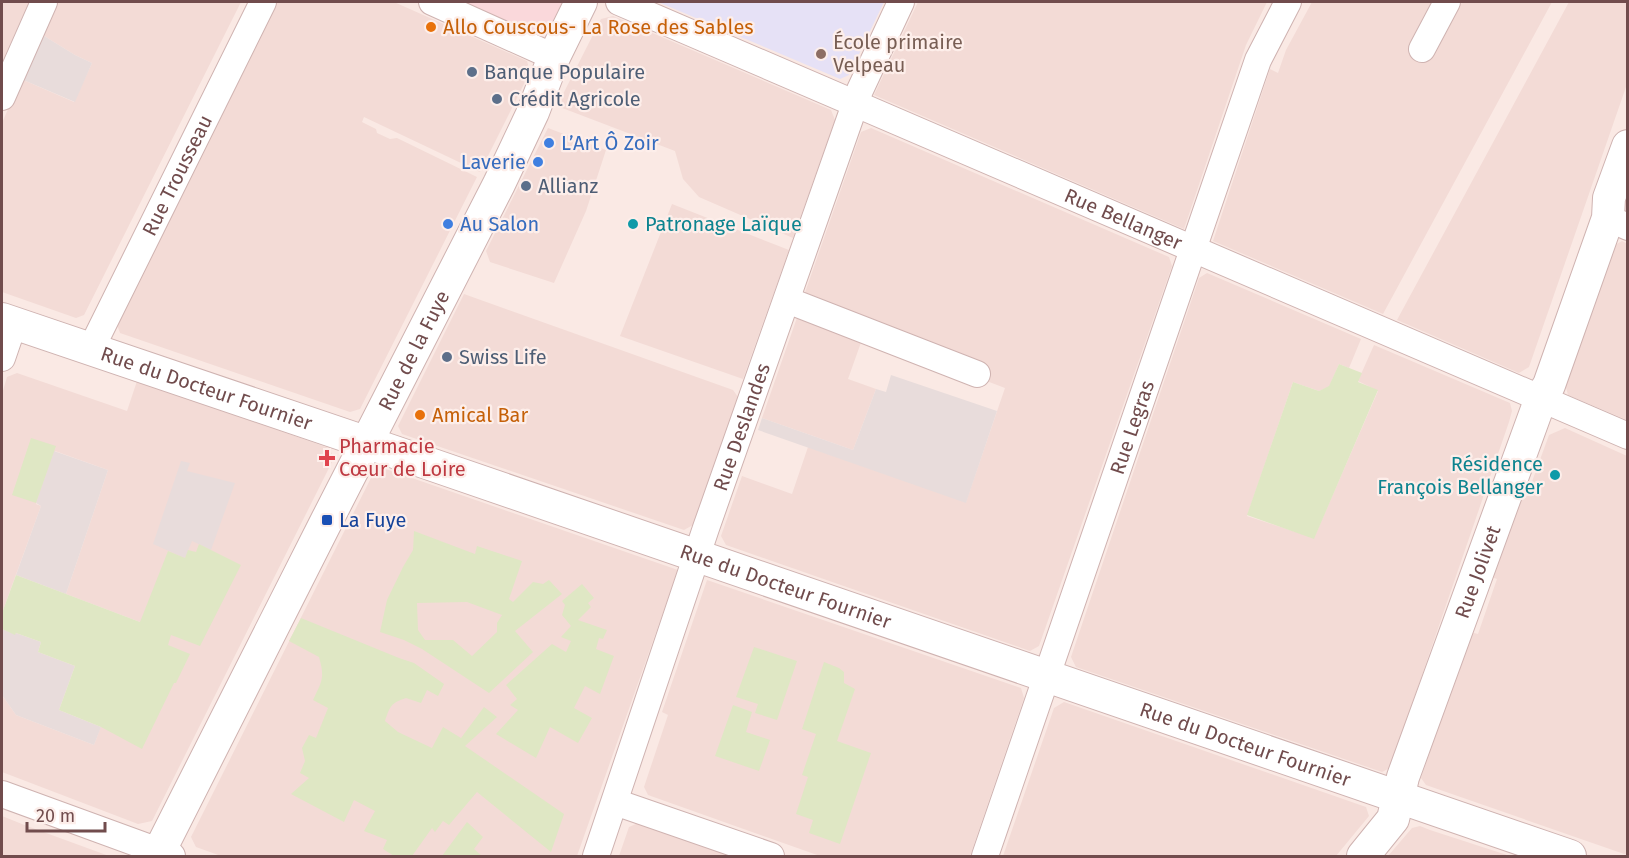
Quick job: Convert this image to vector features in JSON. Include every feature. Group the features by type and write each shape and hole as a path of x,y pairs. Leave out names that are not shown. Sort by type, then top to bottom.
{"street":[{"path":"2,98 44,2"},
{"name":"Rue Trousseau","path":"91,350 263,2"},
{"path":"432,2 554,57"},
{"name":"Rue de la Fuye","path":"163,855 327,520 499,184 533,112 554,57 581,2"},
{"name":"Rue Bellanger","path":"619,2 1628,436"},
{"name":"Rue Deslandes","path":"596,856 696,556 860,90 901,2"},
{"name":"Rue Legras","path":"985,856 1258,60 1288,2"},
{"path":"1422,49 1447,2"},
{"name":"Rue Jolivet","path":"1363,856 1393,819 1403,777 1422,722 1541,398 1549,385 1618,223 1609,198 1628,146"},
{"path":"787,300 977,374"},
{"path":"2,358 8,321"},
{"name":"Rue du Docteur Fournier","path":"8,321 1570,856"},
{"path":"2,794 163,855"},
{"path":"615,801 771,856"}],"shaded area":[{"path":"2,2 39,2 2,86"},
{"path":"55,2 241,2 84,315 76,318 2,292 2,123 21,79 74,102 92,63 41,34"},
{"path":"276,2 394,2 527,61 530,72 480,172 364,117 362,122 376,129 377,133 390,139 397,138 477,177 360,409 350,412 120,333 116,322"},
{"path":"460,2 567,2 551,33 540,36"},
{"name":"École primaire Velpeau","path":"658,2 884,2 849,75 840,79"},
{"path":"918,2 1267,2 1246,45 1184,229 874,95"},
{"path":"1312,2 1434,2 1410,46 1432,57 1462,2 1552,2 1383,314 1213,241 1270,69 1278,73 1286,50"},
{"path":"1569,2 1627,2 1627,84 1529,367 1519,373 1397,320"},
{"path":"613,16 831,110 835,120 793,238 699,197 683,179 675,151 557,106 601,19"},
{"path":"41,34 92,63 75,102 21,79"},
{"path":"548,128 606,150 586,211 554,283 490,262 486,251"},
{"path":"871,128 1169,257 1172,266 1039,646 1030,651 726,545 721,536 742,476 792,494 808,447 966,502 1005,388 802,301 861,132"},
{"path":"672,204 789,250 743,379 620,336"},
{"path":"1622,241 1628,244 1627,420 1568,395 1565,384 1615,245"},
{"path":"1207,273 1361,339 1349,368 1339,364 1329,387 1319,391 1293,382 1247,516 1314,538 1378,391 1358,381 1374,345 1510,403 1512,411 1509,422 1390,768 1382,772 1076,667 1071,657 1199,278"},
{"path":"464,294 733,390 738,397 693,525 684,530 402,434 398,426"},
{"path":"800,309 864,334 848,379 876,389 853,450 762,418"},
{"path":"17,373 127,411 137,381 329,448 334,458 152,821 138,824 2,772 2,695 16,715 94,745 140,622 66,594 108,470 55,451 36,504 41,506 2,613 2,394 7,377"},
{"path":"891,375 997,411 966,503 758,430 762,418 853,450 876,389 886,392"},
{"path":"1565,428 1627,456 1627,855 1426,785 1421,778 1470,632 1478,634 1497,579 1489,576 1516,496 1526,498 1549,435"},
{"path":"54,451 108,470 66,594 16,575 41,506 36,503"},
{"path":"181,461 190,463 187,471 235,483 211,550 192,541 185,558 153,544"},
{"path":"383,468 678,570 577,856 221,856 196,847 191,837 374,472"},
{"path":"707,580 1021,688 1024,698 970,856 820,856 648,795 644,787 668,715 662,712"},
{"path":"2,629 41,642 38,652 75,666 59,710 101,727 94,745 16,715 2,695"},
{"path":"1064,702 1366,807 1369,816 1336,856 1003,856 1054,708"},
{"path":"2,816 27,826 109,856 2,856"},
{"path":"638,823 730,856 619,856 629,827"},
{"path":"1420,826 1510,856 1388,856 1412,828"}],"green space":[{"path":"1339,364 1362,373 1358,382 1378,390 1314,539 1247,515 1293,382 1319,391 1329,386"},
{"path":"31,438 56,446 36,503 12,495"},
{"path":"414,531 475,554 477,546 522,561 509,599 513,602 533,582 543,584 549,580 562,594 515,631 533,652 489,693 422,649 380,632 387,600 413,550","holes":["467,602 502,615 497,623 497,632 472,656 453,640 425,640 418,630 417,603"]},
{"path":"199,544 241,565 200,646 171,635 168,645 190,654 142,749 101,727 59,710 75,666 38,652 41,642 2,629 2,613 16,575 140,622 168,551 185,558 188,550 196,552"},
{"path":"582,584 594,598 588,603 591,607 578,620 607,630 603,639 599,638 596,649 614,656 600,694 585,686 574,708 592,718 578,743 550,727 536,758 496,734 518,710 510,705 517,699 506,685 552,644 566,652 571,641 561,637 571,626 562,615 565,605 562,601"},
{"path":"301,618 414,663 444,684 438,696 427,690 421,703 406,698 392,706 385,721 398,732 432,748 443,727 461,738 484,707 497,717 465,746 564,814 551,852 477,792 449,825 443,821 435,832 432,828 412,856 394,856 383,849 387,840 364,831 375,811 354,800 344,822 291,794 309,778 300,773 305,761 302,748 309,735 316,738 328,708 313,700 322,679 319,657 289,641"},
{"path":"754,647 797,661 777,720 755,713 758,704 736,697"},
{"path":"824,662 844,672 844,683 855,689 837,741 871,753 840,844 809,833 813,820 796,814 808,777 802,775 816,734 802,729"},
{"path":"733,705 752,712 746,732 770,740 759,771 715,756"},
{"path":"467,822 483,837 474,849 482,856 442,856"}],"place":[{"name":"Allo Couscous- La Rose des Sables","path":"431,27"},
{"name":"École primaire Velpeau","path":"821,54"},
{"name":"Banque Populaire","path":"472,72"},
{"name":"Crédit Agricole","path":"497,99"},
{"name":"L’Art Ô Zoir","path":"549,143"},
{"name":"Laverie","path":"538,162"},
{"name":"Allianz","path":"526,186"},
{"name":"Au Salon","path":"448,224"},
{"name":"Patronage Laïque","path":"633,224"},
{"name":"Swiss Life","path":"447,357"},
{"name":"Amical Bar","path":"420,415"},
{"name":"Pharmacie Cœur de Loire","path":"327,458"},
{"name":"Résidence François Bellanger","path":"1555,475"},
{"name":"La Fuye","path":"327,520"}]}
